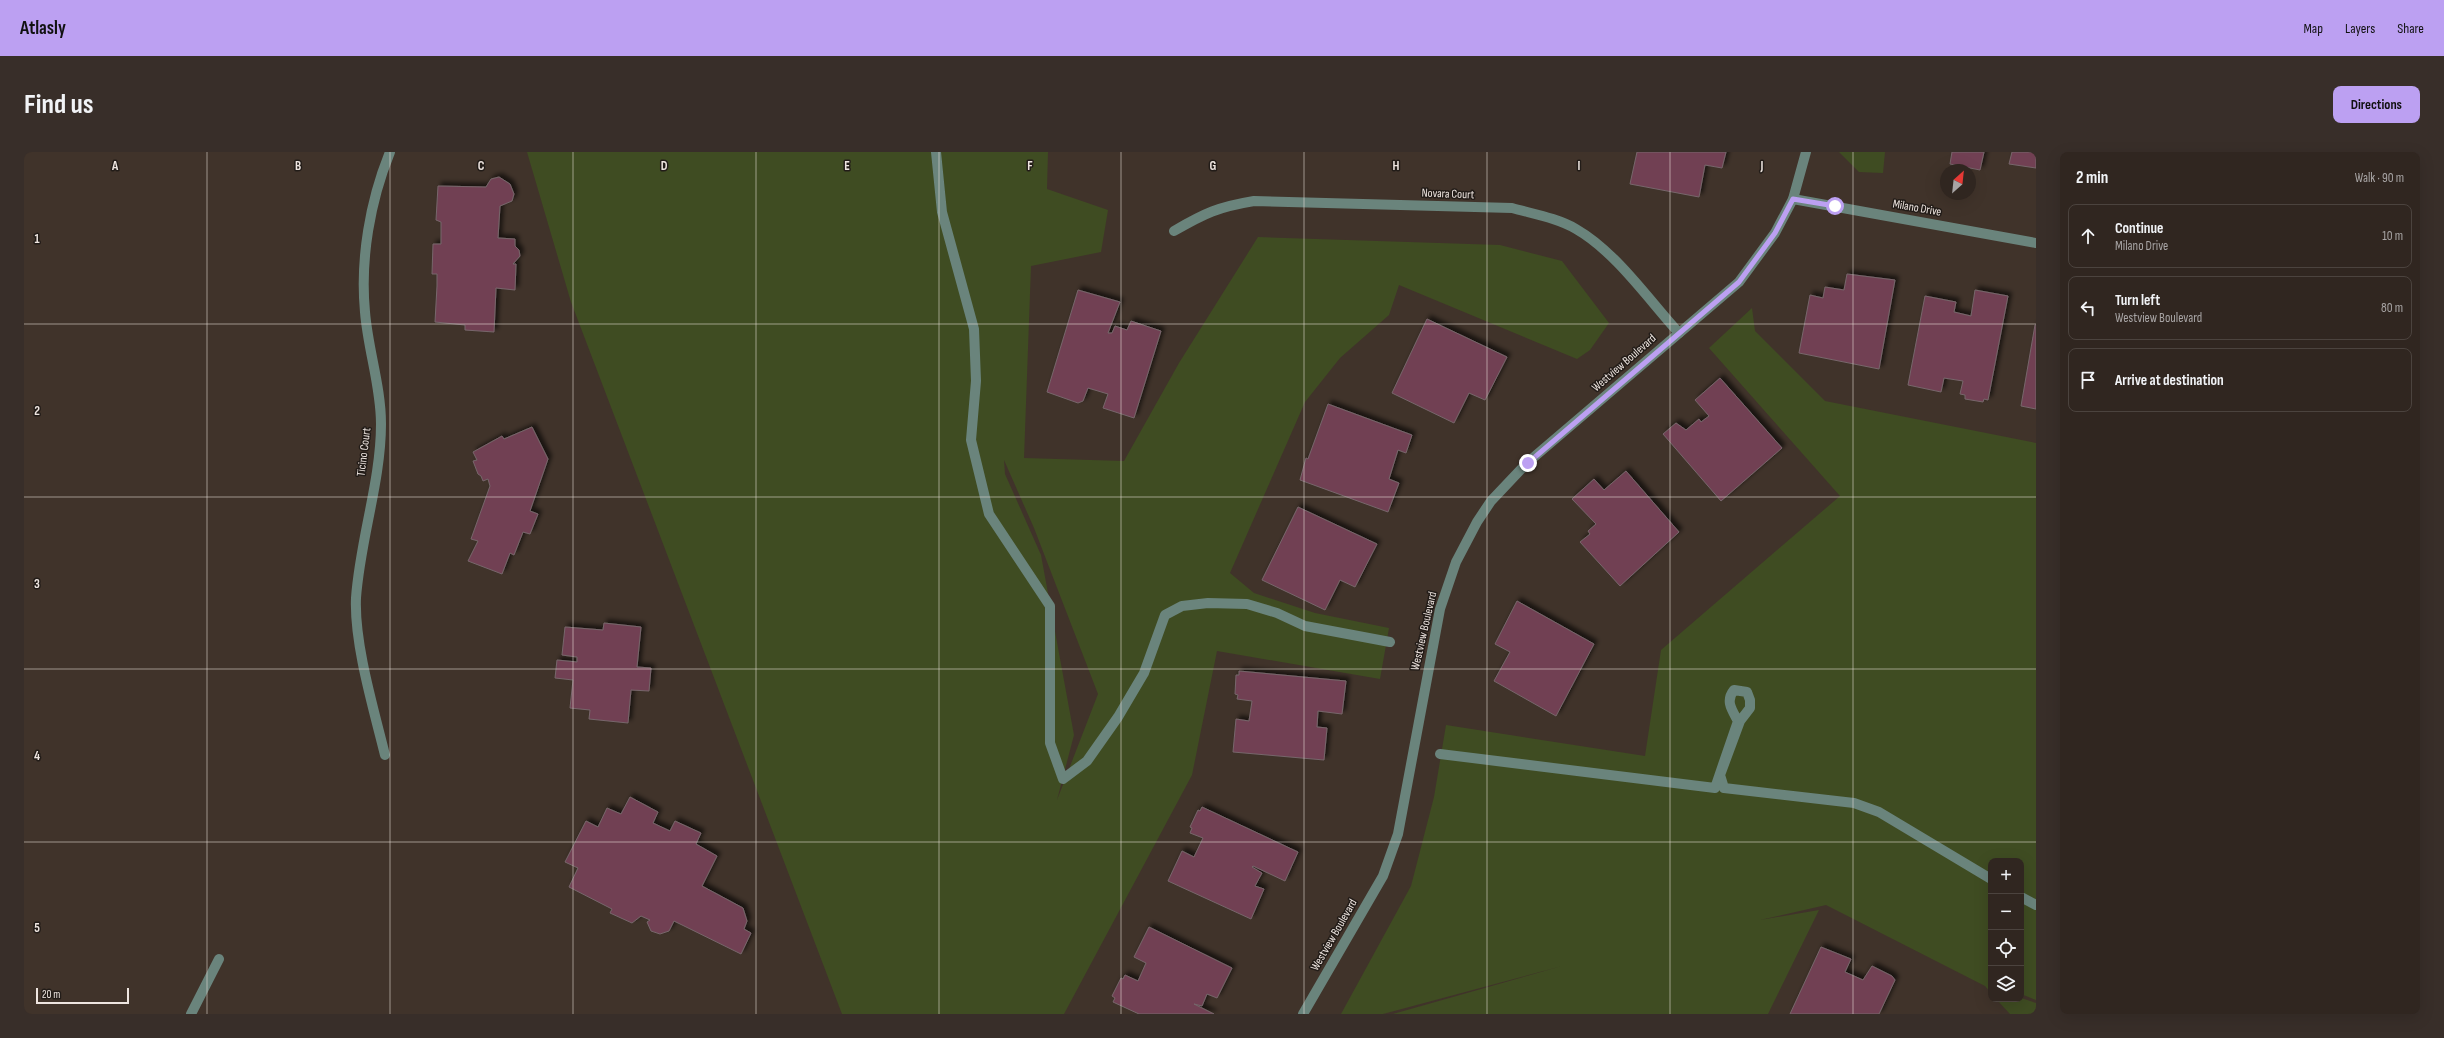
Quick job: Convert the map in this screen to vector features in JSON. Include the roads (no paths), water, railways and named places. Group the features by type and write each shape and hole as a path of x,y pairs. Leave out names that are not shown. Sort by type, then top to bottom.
{"street":[{"name":"Ticino Court","path":"384,755 359,641 356,600 361,547 377,461 381,425 380,400 365,312 364,283 372,211 376,190 390,152"},
{"path":"936,152 942,212 974,329 976,381 971,440 989,514 1050,606 1050,743 1062,779 1087,762 1118,717 1144,673 1165,615 1182,606 1208,603 1247,604 1277,613 1305,626 1390,642"},
{"name":"Westview Boulevard","path":"1303,1014 1383,876 1392,852 1398,834 1440,609 1456,562 1477,522 1491,501 1528,463 1739,282 1775,233 1793,199 1802,173 1806,152"},
{"name":"Milano Drive","path":"1793,199 2036,243"},
{"name":"Novara Court","path":"1174,231 1203,214 1223,206 1254,201 1512,208 1576,228 1604,248 1679,333"},
{"path":"1440,754 1714,788 1738,721 1729,705 1730,695 1734,690 1747,692 1750,700 1750,708 1740,721 1720,775 1724,788 1854,803 1879,812 1988,877"},
{"path":"2024,899 2036,906"},
{"path":"191,1014 219,959"}]}
